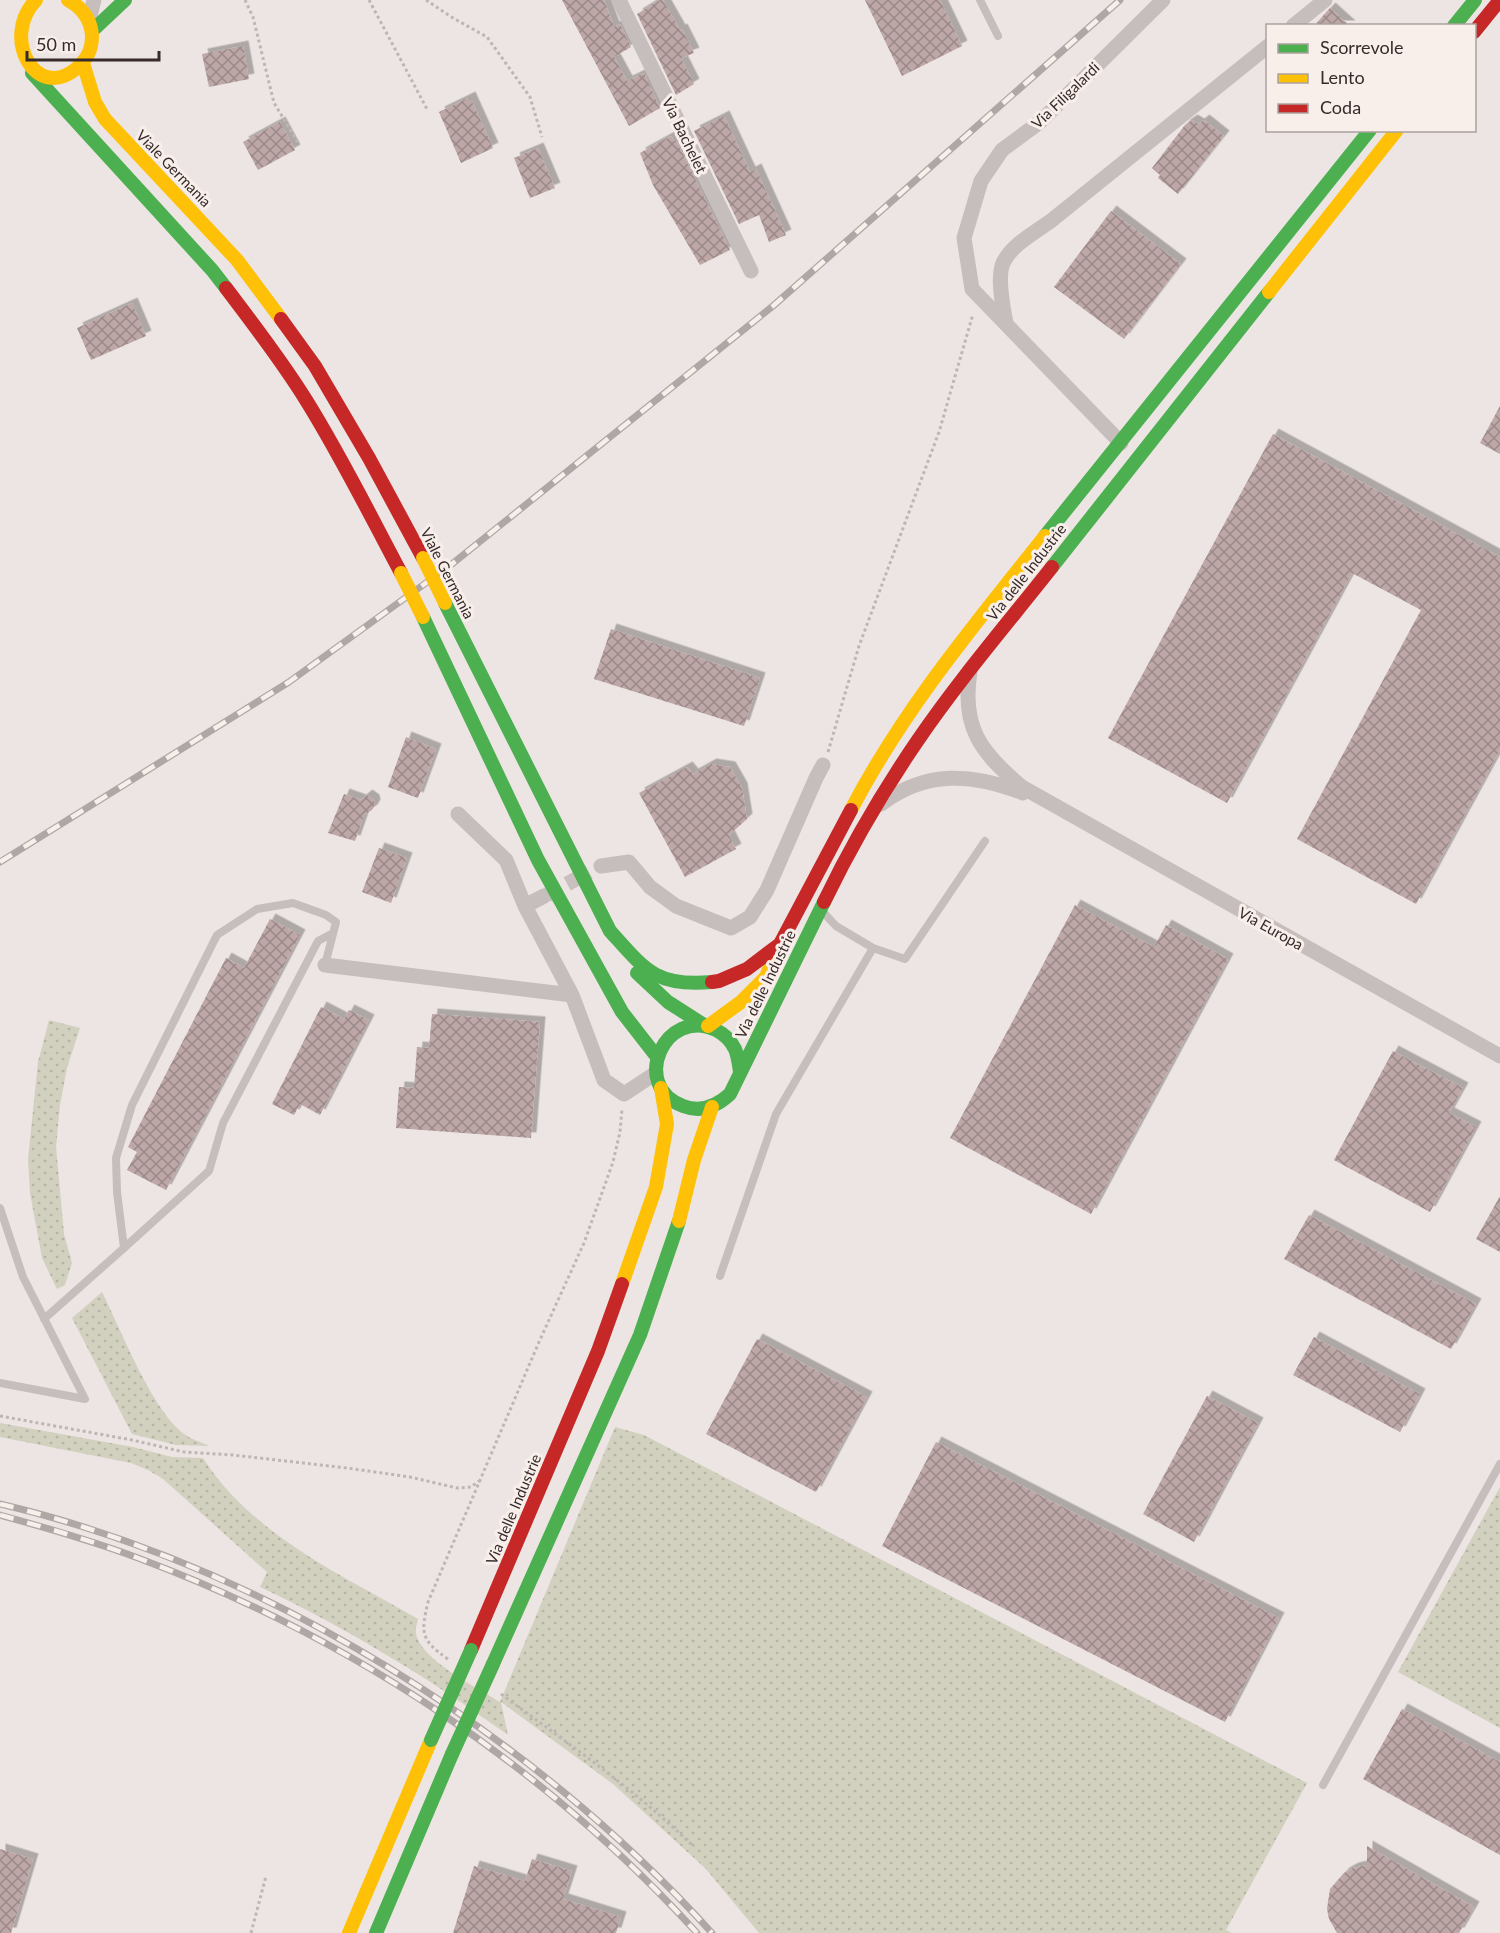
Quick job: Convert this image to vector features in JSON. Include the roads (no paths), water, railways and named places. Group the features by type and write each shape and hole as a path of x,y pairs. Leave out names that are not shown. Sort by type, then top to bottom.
{"street":[{"path":"68,0 82,10 91,26"},
{"path":"32,73 46,78 60,78 72,73 83,63 89,54 92,42 94,0"},
{"path":"91,26 125,0"},
{"name":"Via Bachelet","path":"619,0 751,270"},
{"name":"Via Filigalardi","path":"1121,443 972,289 964,238 981,181 1002,150 1040,122 1163,0"},
{"path":"1296,24 1326,0"},
{"path":"1456,24 1475,0"},
{"path":"1476,30 1500,0"},
{"path":"8,15 30,3"},
{"path":"30,3 18,14 11,32 13,60 32,73 212,270 291,378 347,472 401,573 548,879 621,1012 657,1057"},
{"path":"1006,323 1001,288 1003,262 1020,244 1266,48"},
{"name":"Viale Germania","path":"83,63 95,102 105,119 237,260 315,366 369,458 423,558 610,930 637,961 662,979 686,984 719,981 747,969 780,944 796,911"},
{"name":"Via delle Industrie","path":"796,911 872,769 948,658 1368,132"},
{"name":"Via delle Industrie","path":"740,1072 836,877 918,740 971,669 1395,132"},
{"name":"Via Europa","path":"971,669 967,703 972,728 979,742 1003,772 1022,788 1500,1056"},
{"path":"601,866 629,862 650,887 676,906 731,928 750,917 767,890 823,765"},
{"name":"Via Europa","path":"875,809 908,787 938,779 969,779 991,783 1042,800"},
{"path":"458,814 506,860 525,906 572,995 604,1080 624,1095 656,1073"},
{"path":"525,906 544,896"},
{"path":"610,930 633,969 658,994 682,1013 706,1026 727,1036 735,1047 740,1072 736,1084 722,1102 700,1109 678,1104 661,1088 656,1073 657,1057 662,1046 680,1029 692,1025 706,1026 741,1002 765,977 780,944"},
{"path":"325,965 572,995"},
{"name":"Via delle Industrie","path":"349,1933 598,1351 656,1187 667,1124 661,1088"},
{"path":"376,1933 452,1754 640,1335 677,1231 694,1160 712,1107"}],"lane":[{"path":"980,0 998,36"},
{"path":"820,909 836,926 873,948 905,959 985,841"},
{"path":"124,1248 117,1192 116,1158 132,1105 217,935 257,909 293,903 326,915 336,922 325,965"},
{"path":"44,1319 209,1171 223,1123 318,941 333,933"},
{"path":"720,1276 776,1114 873,948"},
{"path":"0,1209 23,1277 85,1399 0,1383"},
{"path":"1323,1785 1500,1464"}],"tunnel":[{"path":"547,895 589,872"}],"railway":[{"path":"0,862 289,682 452,564 773,306 1120,0"},
{"path":"0,1504 99,1532 197,1569 294,1614 387,1667 477,1726 562,1790 640,1860 712,1933"},
{"path":"0,1515 121,1552 217,1590 293,1626 368,1667 440,1712 509,1762 575,1815 638,1872 697,1933"}]}
